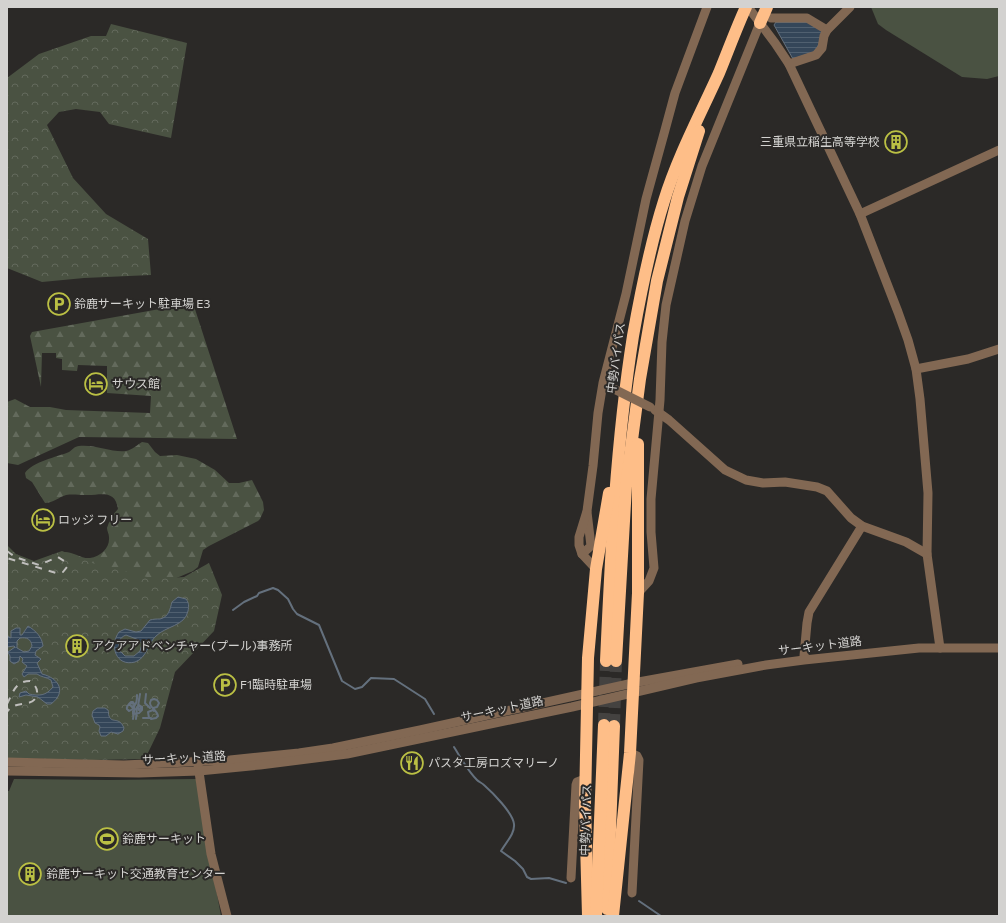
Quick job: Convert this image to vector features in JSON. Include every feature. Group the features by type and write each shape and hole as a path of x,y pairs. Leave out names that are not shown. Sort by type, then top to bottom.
{"highway":[{"name":"中勢バイパス","path":"719,73 691,133 664,200 643,280 620,437 612,544 611,661 626,486 648,332 657,281 686,170 719,73 740,19 747,7"},
{"path":"613,916 630,754 638,593 637,407"},
{"path":"588,916 585,779 588,658 596,569 620,437"},
{"name":"中勢バイパス","path":"596,916 609,726 606,916"}],"street":[{"path":"596,569 582,554 579,545 579,537 587,511 598,413 603,383 626,294 646,198 676,93 707,7"},
{"path":"747,7 766,16 806,18 827,30"},
{"path":"789,64 816,55 820,52 827,30 850,7"},
{"path":"766,16 860,214 898,312 916,369 928,493 927,554 940,648"},
{"path":"638,593 649,581 654,568 651,532 651,499 662,370 662,342 666,312 687,213 702,166 766,16"},
{"path":"860,214 999,150"},
{"path":"916,369 968,359 999,350"},
{"path":"612,388 659,412 725,470 746,480 763,483 794,483 812,486 827,491 851,518 862,526 906,542 927,554"},
{"path":"804,656 809,612 862,526"},
{"path":"633,687 705,669 804,656 876,649 919,648"},
{"name":"サーキット道路","path":"7,762 198,766 260,765 347,754 633,687 696,678 766,665 919,648 999,648"},
{"path":"630,754 637,756 639,760 632,893"},
{"path":"198,766 211,854 227,916"},
{"name":"サーキット道路","path":"7,771 139,773 198,766"},
{"path":"571,878 576,784 579,780 585,779"}],"green space":[{"path":"871,7 996,7 999,9 999,76 987,79 962,77 878,24"},
{"path":"111,24 187,43 171,138 109,124 100,112 76,109 59,112 47,125 73,178 106,214 148,239 151,275 84,278 42,282 7,268 7,78 39,54 91,36 106,36"},
{"path":"193,303 237,439 79,437 18,465 7,463 7,402 15,399 30,407 150,413 151,396 107,393 107,366 78,365 77,371 62,370 62,359 56,358 56,353 42,353 41,387 30,336 32,332"},
{"path":"142,442 148,443 160,456 177,455 196,459 215,470 229,483 239,483 252,480 263,502 264,510 258,521 203,550 198,567 193,571 153,588 63,552 90,558 104,551 109,541 108,525 118,509 114,498 106,494 66,495 51,502 45,503 32,482 26,478 25,473 33,466 45,460 69,452 78,446 91,446 115,451 126,451"},
{"path":"7,545 16,554 34,561 62,551 95,564 155,579 184,577 209,563 222,595 214,631 175,672 160,728 145,759 92,760 7,758"},
{"name":"鈴鹿サーキット","path":"14,779 196,779 221,916 7,916 7,791 9,791"}],"water":[{"path":"776,22 809,22 822,31 819,44 814,52 793,59 774,25"},
{"path":"178,597 187,600 188,611 183,620 156,636 145,654 139,660 128,663 119,658 116,654 115,643 119,632 125,629 136,632 141,631 150,620 163,618 169,612 172,602","holes":["126,635 139,640 142,644 140,651 134,656 125,656 119,650 119,643 124,636"]},
{"path":"28,626 40,637 43,646 36,651 35,655 41,659 37,663 42,674 57,682 60,690 59,695 51,704 47,704 38,697 26,695 19,697 20,693 26,691 29,694 42,695 53,687 51,680 37,674 28,674 24,677 22,674 27,666 22,662 23,659 20,656 19,661 14,664 10,661 8,652 15,647 7,647 7,636 11,638 11,631 16,628 20,628 20,635 22,635","holes":["22,638 27,638 31,642 32,646 29,651 24,652 17,648 17,641"]},
{"path":"97,708 105,708 108,710 112,720 118,721 122,724 124,728 123,731 118,734 111,732 106,736 101,736 99,731 100,727 95,723 92,715 93,711"}],"waterway":[{"path":"233,610 244,602 257,596 259,593 273,588 278,590 288,599 297,614 319,625 342,681 355,689 362,687 371,678 394,679 425,699 434,714"},
{"path":"138,706 140,694"},
{"path":"146,694 145,703 150,708"},
{"path":"133,719 134,710 134,706 134,704 130,703 129,704 128,705 127,708 129,711 133,709 134,706 134,705 134,703 131,702 129,704 132,707 134,706 136,704 137,695"},
{"path":"151,719 158,716 150,704 151,700 154,699 159,703 157,707 153,708"},
{"path":"138,708 139,710 141,708 140,706 133,711 133,714 139,713 142,710 142,707 139,705"},
{"path":"136,719 137,707"},
{"path":"149,718 148,712 154,711"},
{"path":"143,718 151,718"},
{"path":"454,747 470,772 497,798 513,819 513,831 501,851 515,861 523,869 527,877 531,879 549,878 566,883"},
{"path":"639,901 661,916"}],"tunnel":[{"path":"604,725 606,661"},
{"path":"614,726 616,661"}],"railway":[{"path":"7,551 15,557 39,565 58,557 64,561 67,567 63,572 56,573 7,558"},
{"path":"7,704 18,685 30,681 33,683 37,690 36,698 31,702 13,706 7,712"}],"place":[{"name":"三重県立稲生高等学校","path":"896,142"},
{"name":"鈴鹿サーキット駐車場 E3","path":"59,304"},
{"name":"サウス館","path":"96,384"},
{"name":"ロッジ フリー","path":"43,520"},
{"name":"アクアアドベンチャー(プール)事務所","path":"77,646"},
{"name":"F1臨時駐車場","path":"225,685"},
{"name":"パスタ工房ロズマリーノ","path":"412,763"},
{"name":"鈴鹿サーキット","path":"107,839"},
{"name":"鈴鹿サーキット交通教育センター","path":"30,874"}]}
